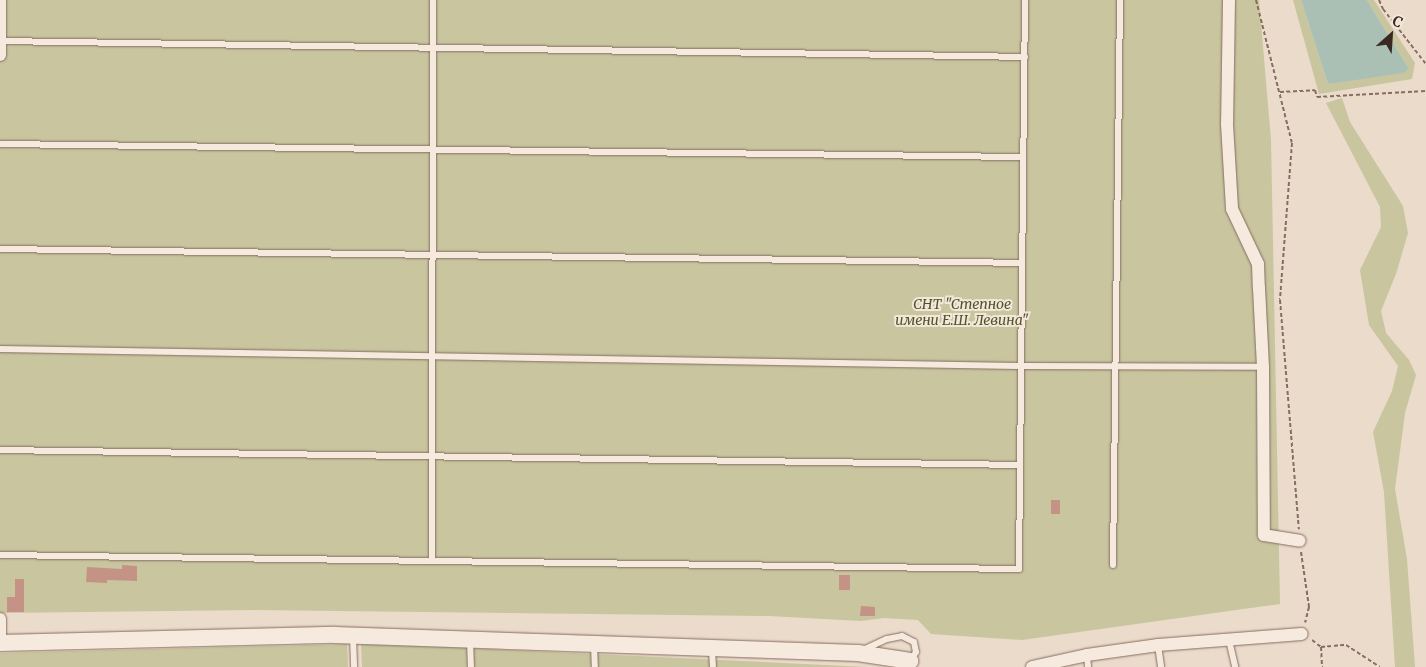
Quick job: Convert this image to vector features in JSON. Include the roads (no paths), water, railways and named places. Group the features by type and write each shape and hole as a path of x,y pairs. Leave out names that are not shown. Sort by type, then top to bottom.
{"street":[{"path":"0,0 0,55"},
{"path":"1229,0 1228,124 1232,209 1258,264 1263,367 1264,535 1300,541"},
{"path":"0,619 0,643 353,635 858,653 915,664"},
{"path":"1032,667 1087,661 1158,645 1302,634"}],"lane":[{"path":"432,561 433,0"},
{"path":"0,555 1019,570 1025,0"},
{"path":"1113,565 1120,0"},
{"path":"0,41 1025,57"},
{"path":"0,144 1023,157"},
{"path":"0,249 1022,263"},
{"path":"0,349 1020,366 1263,367"},
{"path":"0,450 1019,465"},
{"path":"353,635 354,667"},
{"path":"858,653 887,639 902,636 914,642 916,652 915,664"},
{"path":"470,638 471,667"},
{"path":"1230,640 1235,667"},
{"path":"594,643 595,667"},
{"path":"1158,645 1161,667"},
{"path":"712,648 713,667"}],"park label":[{"name":"СНТ \"Степное имени Е.Ш. Левина\"","path":"962,312"}]}
